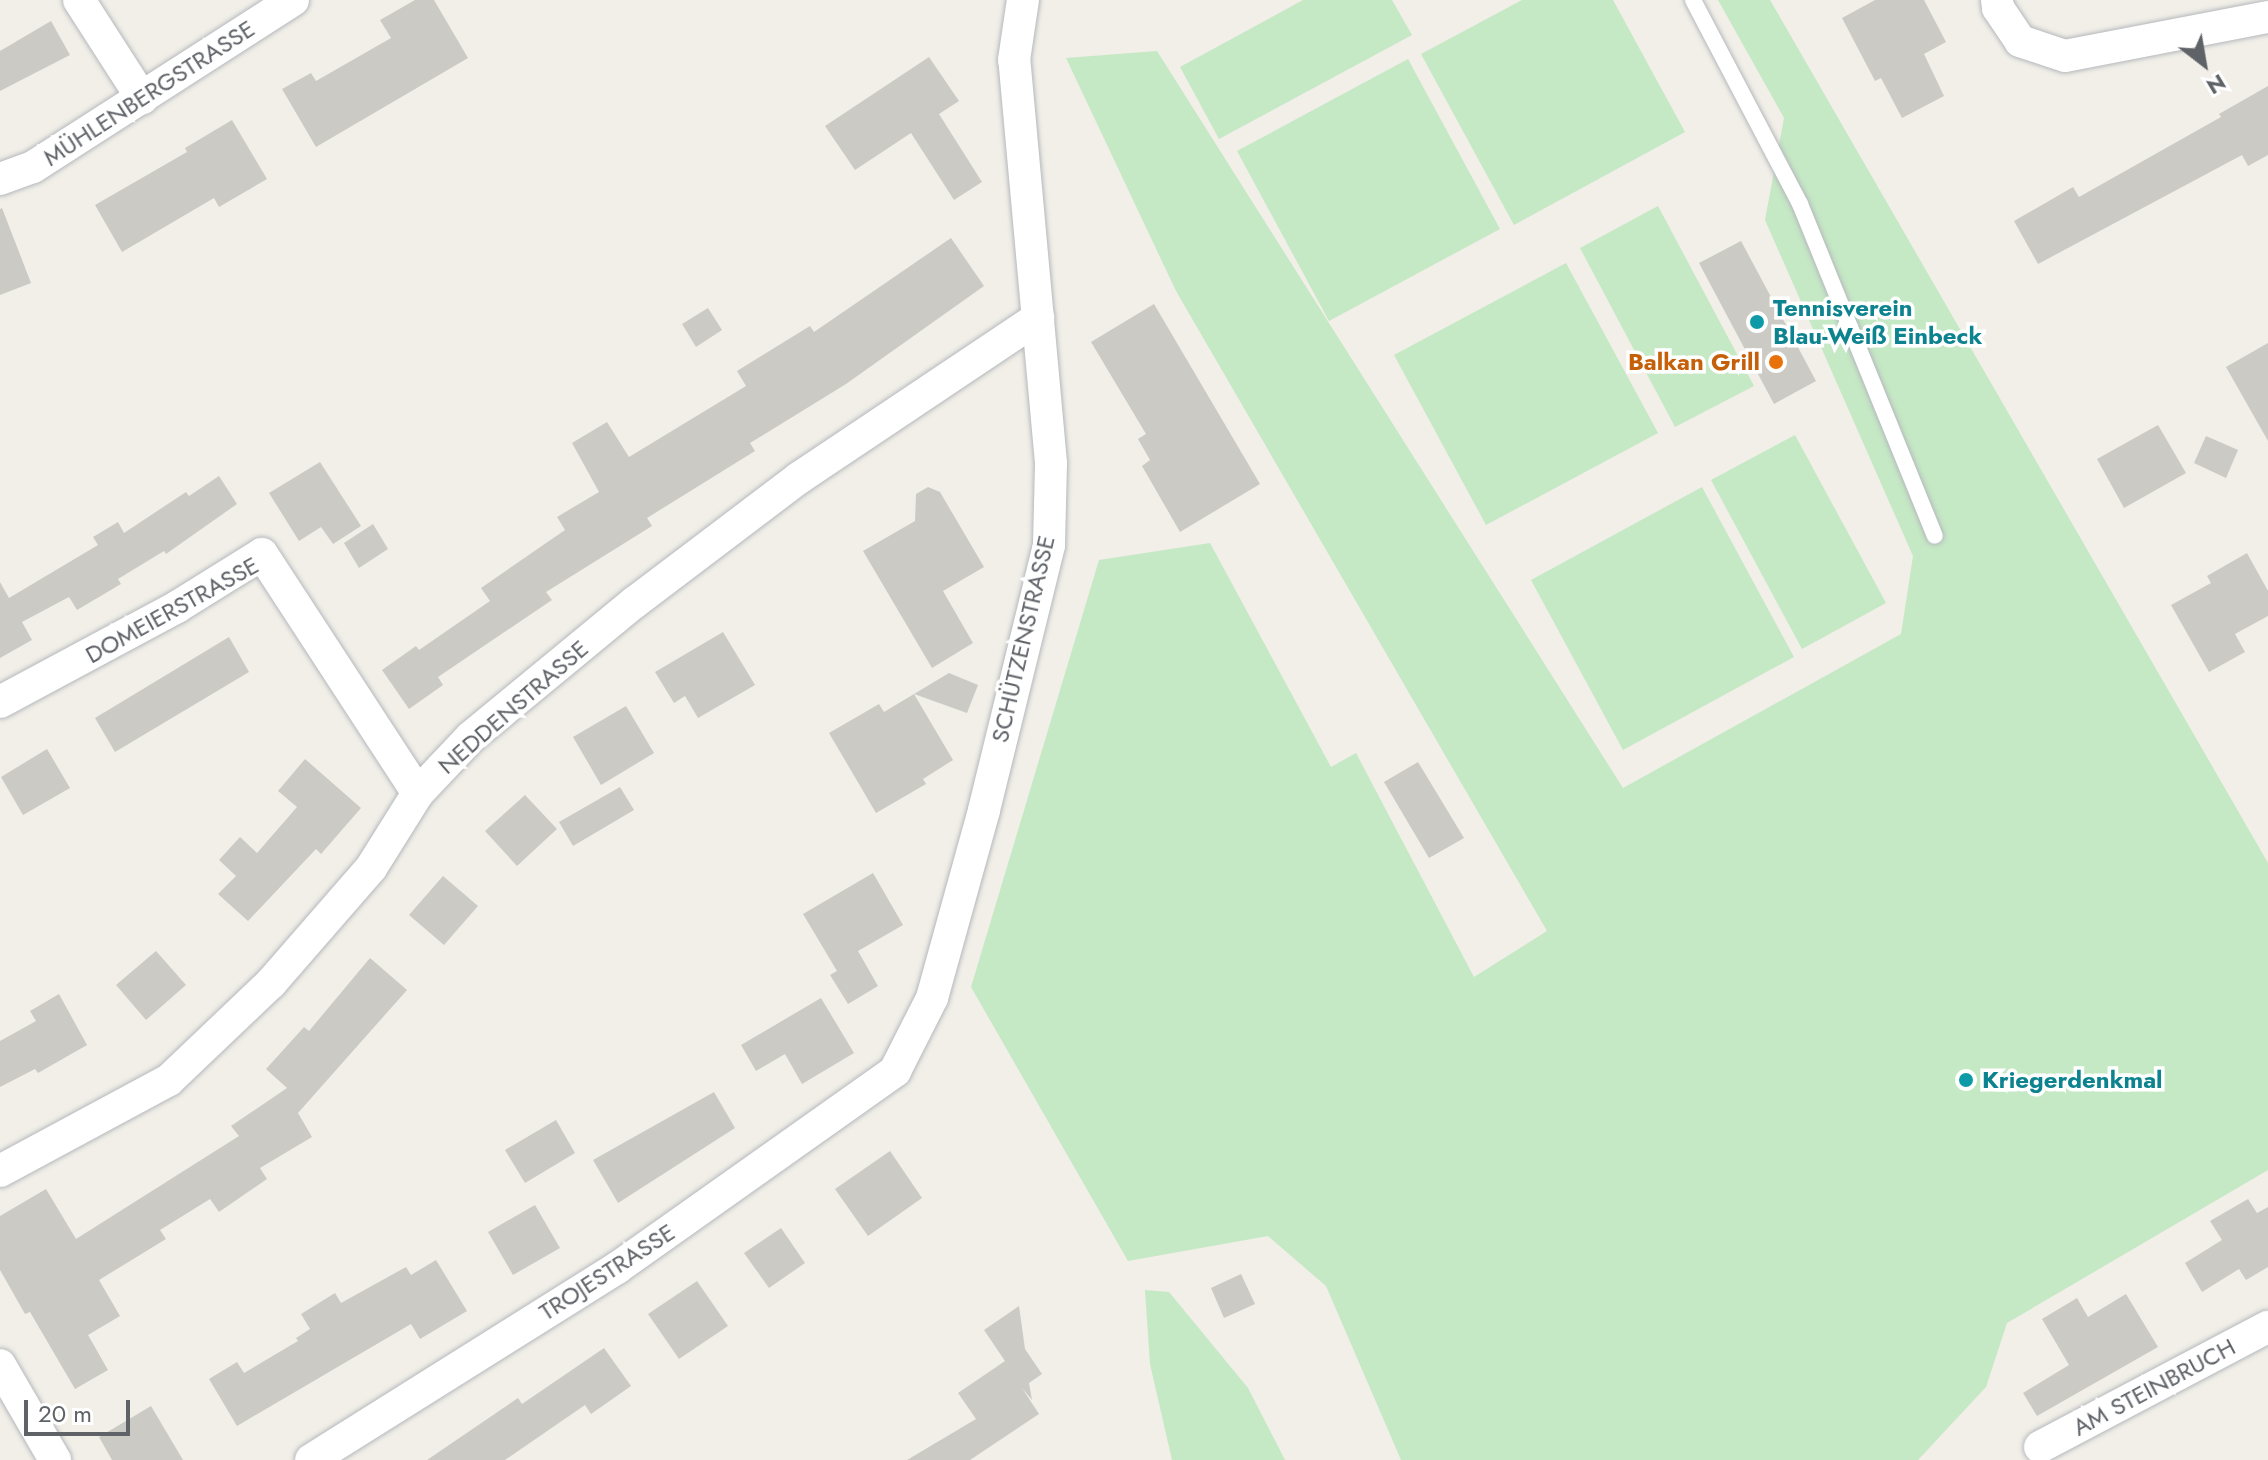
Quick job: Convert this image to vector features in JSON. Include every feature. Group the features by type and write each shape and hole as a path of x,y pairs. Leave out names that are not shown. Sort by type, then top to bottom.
{"street":[{"path":"79,0 142,98"},
{"name":"MÜHLENBERGSTRASSE","path":"0,179 33,167 293,0"},
{"name":"SCHÜTZENSTRASSE","path":"895,1071 932,998 987,795 1049,545 1051,463 1014,60 1023,0"},
{"path":"1997,0 1998,8 2020,41 2065,56 2268,17"},
{"name":"NEDDENSTRASSE","path":"0,1171 169,1080 271,983 371,868 418,793 471,737 635,602 799,478 1038,318"},
{"name":"DOMEIERSTRASSE","path":"0,702 177,607 262,554 418,793"},
{"name":"TROJESTRASSE","path":"311,1460 617,1268 895,1071"},
{"name":"AM STEINBRUCH","path":"2040,1447 2268,1327"},
{"path":"0,1365 55,1460"}],"lane":[{"path":"1693,0 1800,204 1935,536"}],"green space":[{"path":"1303,0 1392,0 1412,35 1219,139 1180,67"},
{"path":"1522,0 1613,0 1685,132 1514,225 1421,54"},
{"path":"1718,0 1770,0 2268,863 2268,1170 2007,1323 1986,1387 1918,1460 1401,1460 1326,1286 1268,1236 1128,1261 971,987 1099,560 1210,543 1331,767 1356,753 1474,977 1547,931 1176,291 1066,58 1157,51 1623,788 1901,634 1913,556 1765,220 1784,118"},
{"path":"1408,59 1500,229 1329,321 1237,151"},
{"path":"1658,206 1754,386 1675,427 1580,248"},
{"path":"1566,263 1658,433 1486,525 1394,355"},
{"path":"1795,435 1886,603 1802,649 1711,480"},
{"path":"1702,487 1794,657 1623,750 1531,580"},
{"path":"1145,1290 1169,1292 1248,1388 1285,1460 1172,1460 1150,1364"}],"building":[{"path":"415,0 434,0 468,58 316,147 282,89 311,73 316,81 391,38 380,20"},
{"path":"1875,0 1924,0 1946,42 1924,54 1944,96 1902,118 1881,78 1875,81 1842,18"},
{"path":"51,21 70,55 0,91 0,51"},
{"path":"929,57 959,101 939,114 982,182 954,200 911,133 855,170 825,126"},
{"path":"2268,86 2268,155 2248,166 2242,155 2038,264 2014,221 2073,187 2079,197 2221,117 2219,114"},
{"path":"232,120 267,179 219,207 214,198 122,252 95,205 187,152 185,148"},
{"path":"0,209 31,283 0,295"},
{"path":"951,238 984,286 846,384 750,443 755,451 647,518 652,526 546,592 552,600 438,677 443,685 409,709 382,670 416,646 419,650 490,601 481,588 565,530 557,517 599,492 572,443 607,422 629,457 746,386 737,371 810,326 814,332"},
{"name":"Tennisverein Blau-Weiß Einbeck","path":"1741,241 1816,381 1774,404 1699,263"},
{"path":"1154,304 1260,484 1180,532 1142,466 1150,460 1138,439 1146,434 1091,342"},
{"path":"708,308 722,330 696,347 682,324"},
{"path":"2268,343 2268,441 2226,367"},
{"path":"2158,425 2186,473 2124,508 2097,459"},
{"path":"2206,436 2238,450 2226,478 2194,463"},
{"path":"320,462 361,526 333,544 321,527 299,541 269,493"},
{"path":"219,476 237,504 166,554 164,551 118,579 121,584 77,610 69,597 22,622 32,640 0,658 0,582 9,598 98,545 93,537 118,522 124,533 186,492 189,496"},
{"path":"928,487 940,492 984,567 943,591 973,643 932,668 863,551 915,521 916,494"},
{"path":"373,524 388,549 359,568 344,543"},
{"path":"2247,553 2268,591 2268,616 2235,634 2245,652 2209,672 2171,605 2211,583 2207,576"},
{"path":"723,632 755,685 698,718 685,696 674,703 655,672"},
{"path":"229,637 249,672 115,752 95,718"},
{"path":"949,673 978,685 967,713 914,694"},
{"path":"914,694 953,760 923,779 926,784 876,813 829,733 879,704 884,712"},
{"path":"626,706 654,753 601,785 573,737"},
{"path":"47,749 70,788 23,815 1,777"},
{"path":"305,759 361,808 321,854 316,849 248,921 218,894 236,876 219,860 240,837 257,853 297,807 278,791"},
{"path":"1418,762 1464,838 1429,858 1384,782"},
{"path":"620,787 634,810 573,846 559,822"},
{"path":"525,795 557,829 517,866 485,831"},
{"path":"873,873 903,925 858,951 878,986 848,1004 830,975 837,971 803,914"},
{"path":"443,876 478,906 444,945 409,915"},
{"path":"156,951 186,985 146,1020 116,985"},
{"path":"370,958 407,990 298,1113 312,1137 260,1168 267,1179 219,1212 210,1199 160,1230 166,1239 99,1280 120,1316 88,1335 108,1370 75,1389 30,1312 25,1314 0,1270 0,1216 46,1189 76,1239 239,1136 231,1126 287,1088 266,1069 304,1027 309,1031"},
{"path":"59,994 87,1045 38,1073 35,1069 0,1087 0,1041 36,1021 30,1011"},
{"path":"821,998 854,1053 802,1084 785,1054 756,1071 741,1045"},
{"path":"714,1092 735,1128 618,1203 593,1160"},
{"path":"556,1120 575,1153 525,1183 505,1150"},
{"path":"890,1151 922,1198 868,1236 835,1189"},
{"path":"2248,1199 2257,1213 2268,1207 2268,1267 2246,1280 2239,1269 2202,1292 2185,1263 2222,1240 2210,1221"},
{"path":"535,1205 560,1248 513,1275 488,1232"},
{"path":"781,1228 805,1263 769,1288 744,1253"},
{"path":"436,1260 467,1311 420,1339 411,1324 237,1426 209,1379 237,1362 244,1373 298,1341 296,1338 310,1329 301,1314 335,1293 341,1303 406,1267 411,1275"},
{"path":"1241,1274 1255,1304 1224,1318 1211,1288"},
{"path":"697,1281 728,1326 679,1359 648,1314"},
{"path":"2126,1294 2158,1347 2037,1416 2023,1393 2069,1365 2042,1319 2077,1298 2088,1317"},
{"path":"1019,1306 1025,1349 1042,1374 1029,1383 1032,1400 1022,1388 1039,1414 970,1460 907,1460 976,1419 958,1393 1005,1361 984,1330"},
{"path":"604,1348 631,1386 591,1414 585,1405 505,1460 427,1460 518,1398 522,1404"},
{"path":"151,1406 183,1460 112,1460 99,1437"}],"place":[{"name":"Tennisverein Blau-Weiß Einbeck","path":"1757,322"},
{"name":"Balkan Grill","path":"1776,362"},
{"name":"Kriegerdenkmal","path":"1966,1080"}]}
